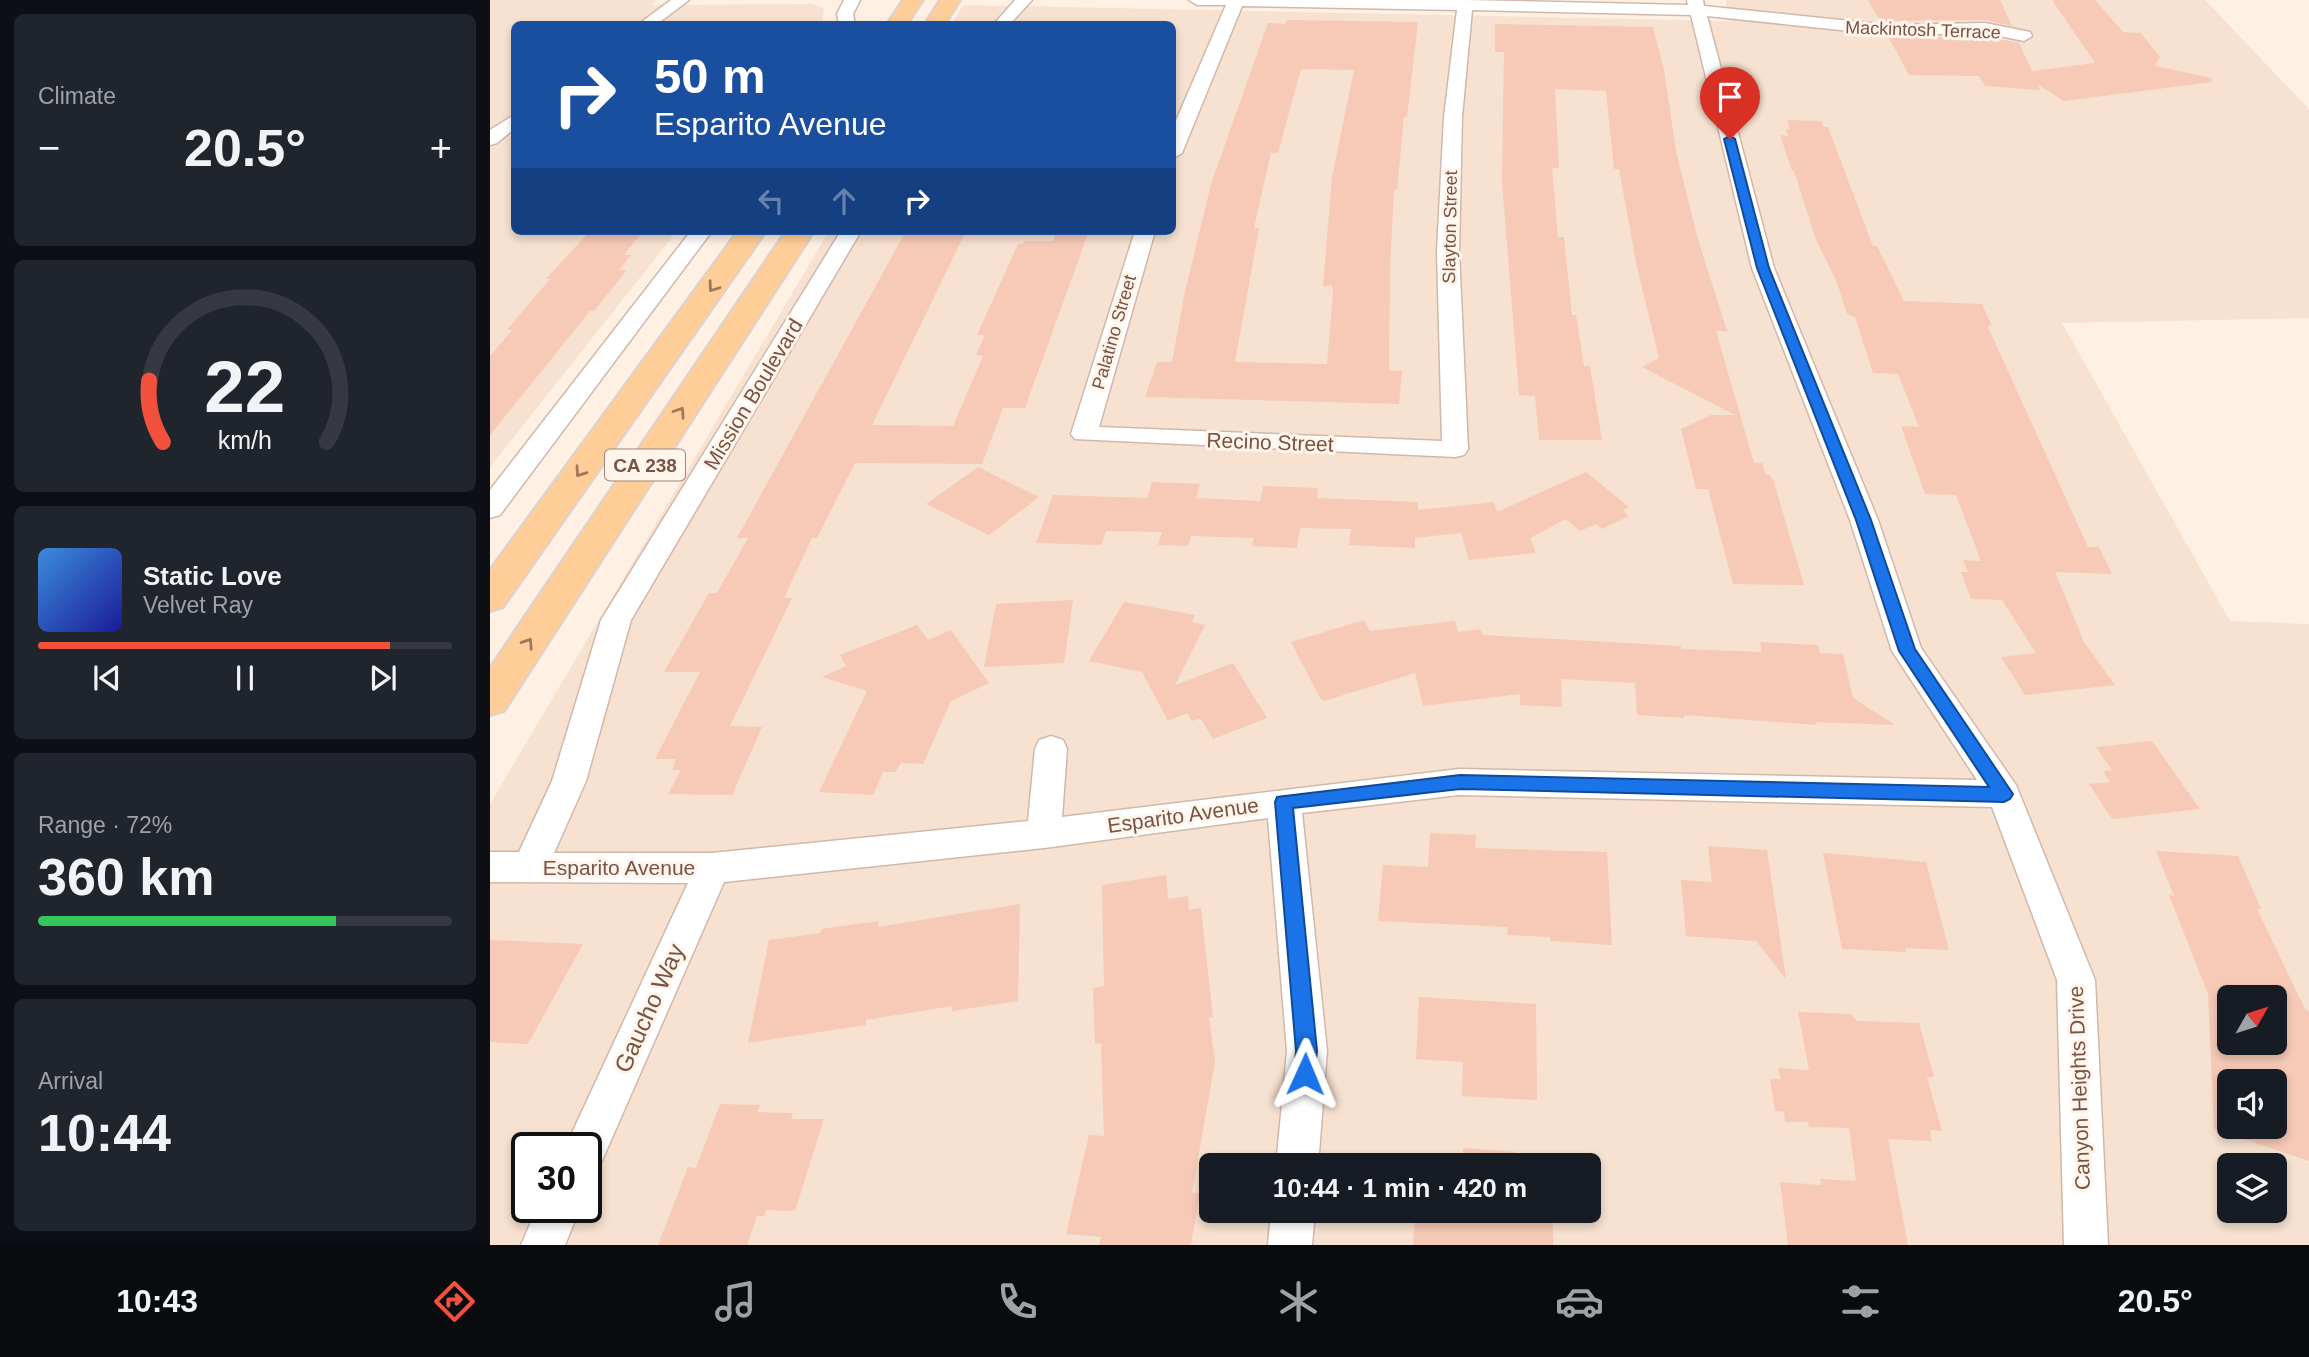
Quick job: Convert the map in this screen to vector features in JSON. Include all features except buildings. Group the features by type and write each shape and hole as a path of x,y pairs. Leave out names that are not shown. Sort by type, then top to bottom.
{"main road":[{"path":"899,21 913,0"},
{"path":"936,21 950,0"},
{"name":"CA 238","path":"490,598 749,235"},
{"name":"CA 238","path":"490,700 797,235"}],"street":[{"path":"651,21 681,0"},
{"path":"846,21 845,14 852,0"},
{"path":"1005,21 1024,0"},
{"name":"Mackintosh Terrace","path":"1197,0 1465,5 1695,5 1837,26 1889,30 1984,28 2024,36"},
{"path":"1176,144 1236,1"},
{"name":"Slayton Street","path":"1455,449 1448,251 1453,117 1465,5"},
{"name":"Canyon Heights Drive","path":"1695,5 1763,268 1864,520 1907,651 2004,794 2076,980 2086,1245"},
{"path":"490,139 511,123"},
{"path":"490,509 699,235"},
{"name":"Mission Boulevard","path":"530,867 569,780 616,620 849,235"},
{"name":"Palatino Street","path":"1084,434 1144,235"},
{"name":"Recino Street","path":"1084,434 1455,449"},
{"path":"1044,834 1051,749"},
{"name":"Esparito Avenue","path":"490,867 712,868 1044,834 1460,782 2004,794"},
{"path":"1284,802 1307,1051 1298,1153"},
{"name":"Gaucho Way","path":"593,1132 712,868"},
{"path":"542,1245 552,1223"},
{"path":"1290,1245 1292,1223"}],"shaded area":[{"path":"490,0 657,0 651,5 812,4 824,8 822,21 511,21 511,235 674,235 490,467"},
{"path":"1726,0 2205,0 2309,109 2309,318 2062,323 2230,621 2309,624 2309,1245 490,1245 490,804 827,235 1176,235 1176,21 954,21 963,5 1729,21"}],"route":[{"path":"1305,1074 1307,1051 1284,802 1460,782 2004,794 1907,651 1864,520 1763,268 1730,139"}]}
